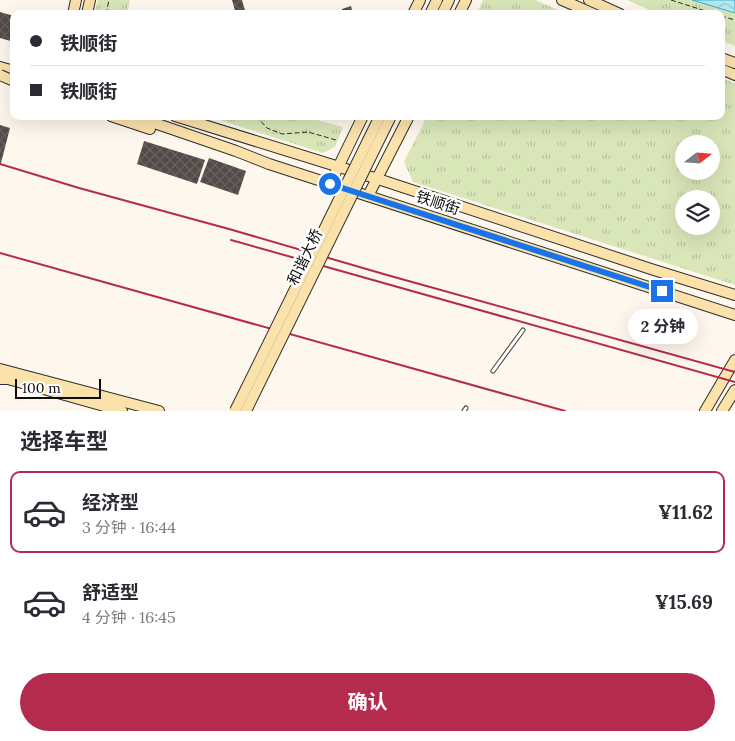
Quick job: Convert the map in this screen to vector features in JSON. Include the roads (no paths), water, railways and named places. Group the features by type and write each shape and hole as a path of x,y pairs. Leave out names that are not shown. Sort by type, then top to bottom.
{"main road":[{"path":"562,0 585,10"},
{"path":"588,0 611,10"},
{"path":"123,120 197,144 269,164"},
{"name":"铁顺街","path":"146,120 269,164 735,315"},
{"name":"铁顺街","path":"188,120 378,179 735,295"},
{"path":"330,184 361,120"},
{"name":"和谐大桥","path":"235,411 378,120"},
{"name":"和谐大桥","path":"246,411 389,120"},
{"path":"368,196 407,120"},
{"path":"705,411 735,360"},
{"path":"3,374 122,411"},
{"path":"3,374 159,411"},
{"path":"722,411 735,390"}],"lane":[{"path":"493,371 523,330"}],"water":[{"path":"692,0 735,0 735,13"}],"railway":[{"path":"0,164 79,188 735,372"},
{"path":"231,240 735,382"},
{"path":"0,253 565,411"}]}
